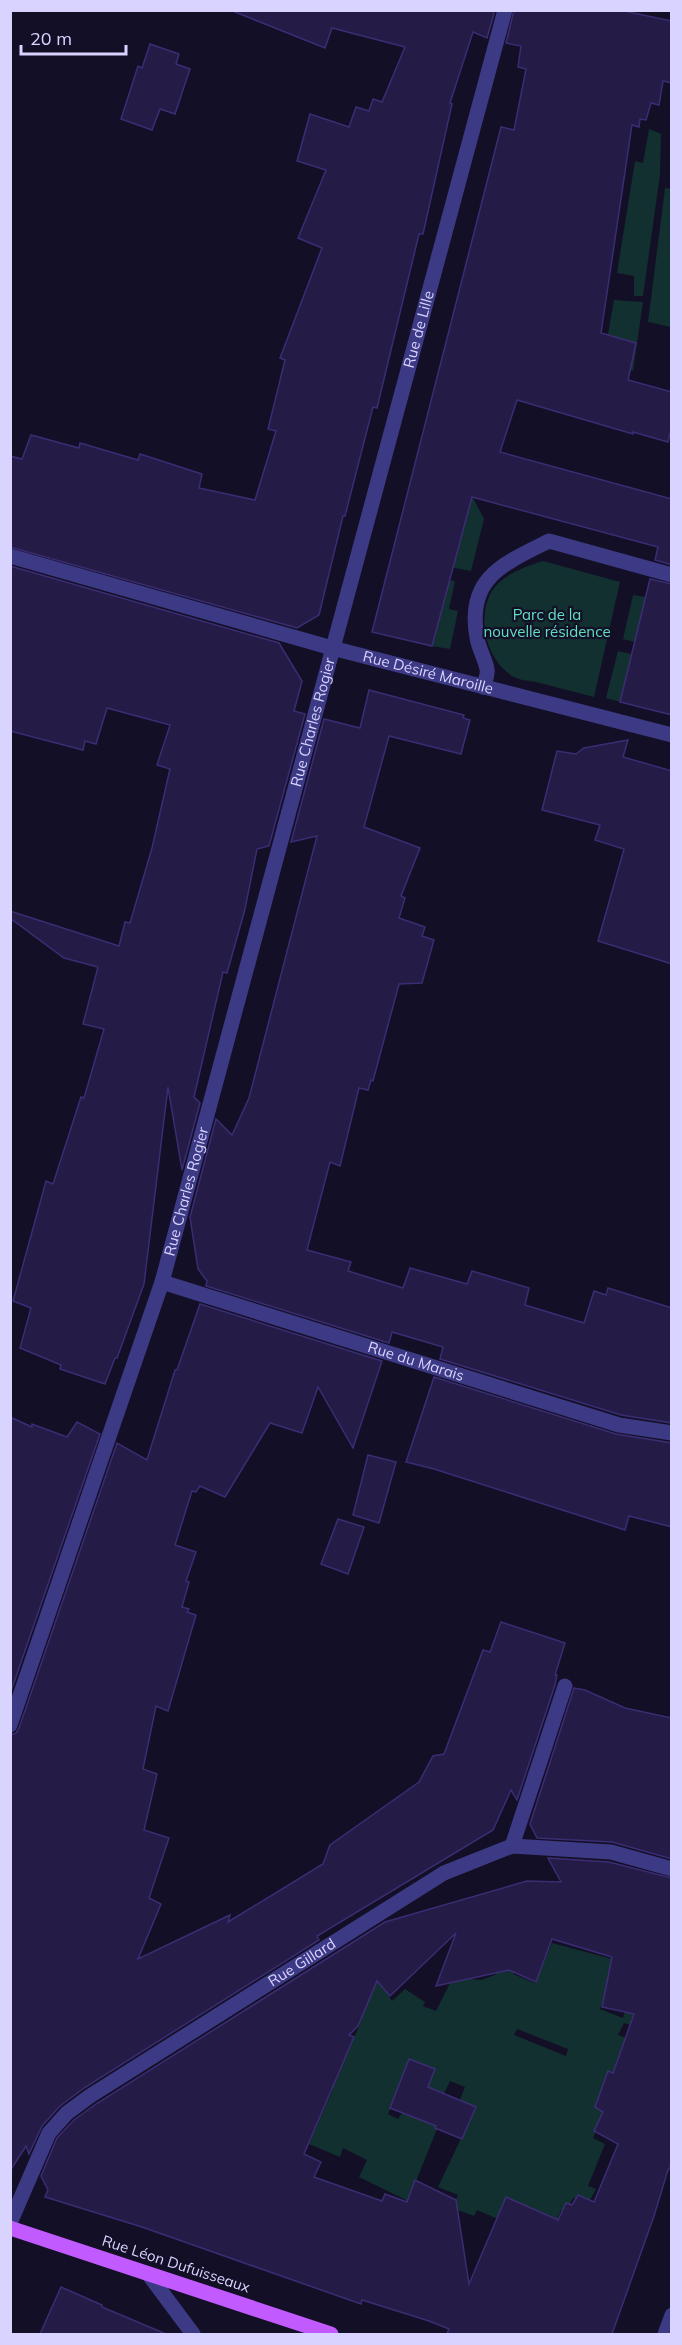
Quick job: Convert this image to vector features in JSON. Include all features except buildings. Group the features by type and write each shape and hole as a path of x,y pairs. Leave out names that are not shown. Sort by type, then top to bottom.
{"main road":[{"name":"Rue Léon Dufuisseaux","path":"10,2226 149,2275 331,2334"}],"street":[{"name":"Rue de Lille","path":"332,648 505,10"},
{"path":"483,687 488,669 477,639 474,616 477,597 489,577 518,557 549,541 672,575"},
{"name":"Rue Désiré Maroille","path":"10,556 332,648 672,735"},
{"name":"Rue Charles Rogier","path":"10,1725 162,1281 332,648"},
{"name":"Rue du Marais","path":"162,1281 619,1425 672,1433"},
{"path":"513,1846 565,1686"},
{"name":"Rue Gillard","path":"10,2226 49,2133 67,2113 90,2096 444,1873 513,1846 611,1852 672,1869"},
{"path":"149,2275 193,2334"},
{"path":"664,2334 672,2315"}],"green space":[{"path":"649,129 661,134 660,175 643,296 634,296 634,276 617,273 635,161 643,163"},
{"path":"665,188 672,189 671,327 648,322"},
{"path":"614,300 643,302 633,371 603,362"},
{"path":"477,491 473,498 484,519 471,571 450,567 467,497"},
{"name":"Parc de la nouvelle résidence","path":"543,561 620,582 594,697 514,677 496,661 491,650 485,626 485,614 492,591 508,576 522,568"},
{"path":"447,580 455,581 449,609 458,611 450,649 431,646"},
{"path":"633,595 646,597 635,642 623,639"},
{"path":"618,651 631,654 620,702 606,698"},
{"path":"638,1889 671,1899 671,1911 661,1941 668,1944 663,1967 656,1964 649,1992 659,1996 652,2015 661,2019 656,2034 624,2023 618,2035 631,2040 618,2077 608,2076 604,2089 625,2101 622,2113 606,2107 593,2138 605,2144 588,2186 596,2189 589,2202 573,2198 566,2212 561,2210 552,2231 517,2218 522,2207 508,2200 498,2219 477,2210 474,2216 453,2208 458,2195 438,2187 474,2111 459,2102 465,2087 450,2081 444,2094 449,2097 448,2102 408,2201 359,2177 367,2160 343,2148 340,2157 309,2144 333,2089 267,2064 288,2054 296,2064 305,2058 299,2051 334,2029 348,2052 362,2019 348,2001 379,1981 392,2001 405,1989 425,2002 423,2006 436,2011 453,1977 481,1980 495,1975 504,1959 500,1946 511,1943 514,1956 520,1955 513,1974 535,1983 552,1943 616,1960","holes":["610,1979 633,1986 623,2018 600,2009","517,2029 568,2049 566,2056 514,2035","413,2061 431,2070 409,2114 402,2113 398,2119 388,2114"]},
{"path":"259,2050 267,2064 249,2093 227,2071"},
{"path":"249,2093 214,2163 176,2148 199,2100 216,2094 228,2107"}]}
